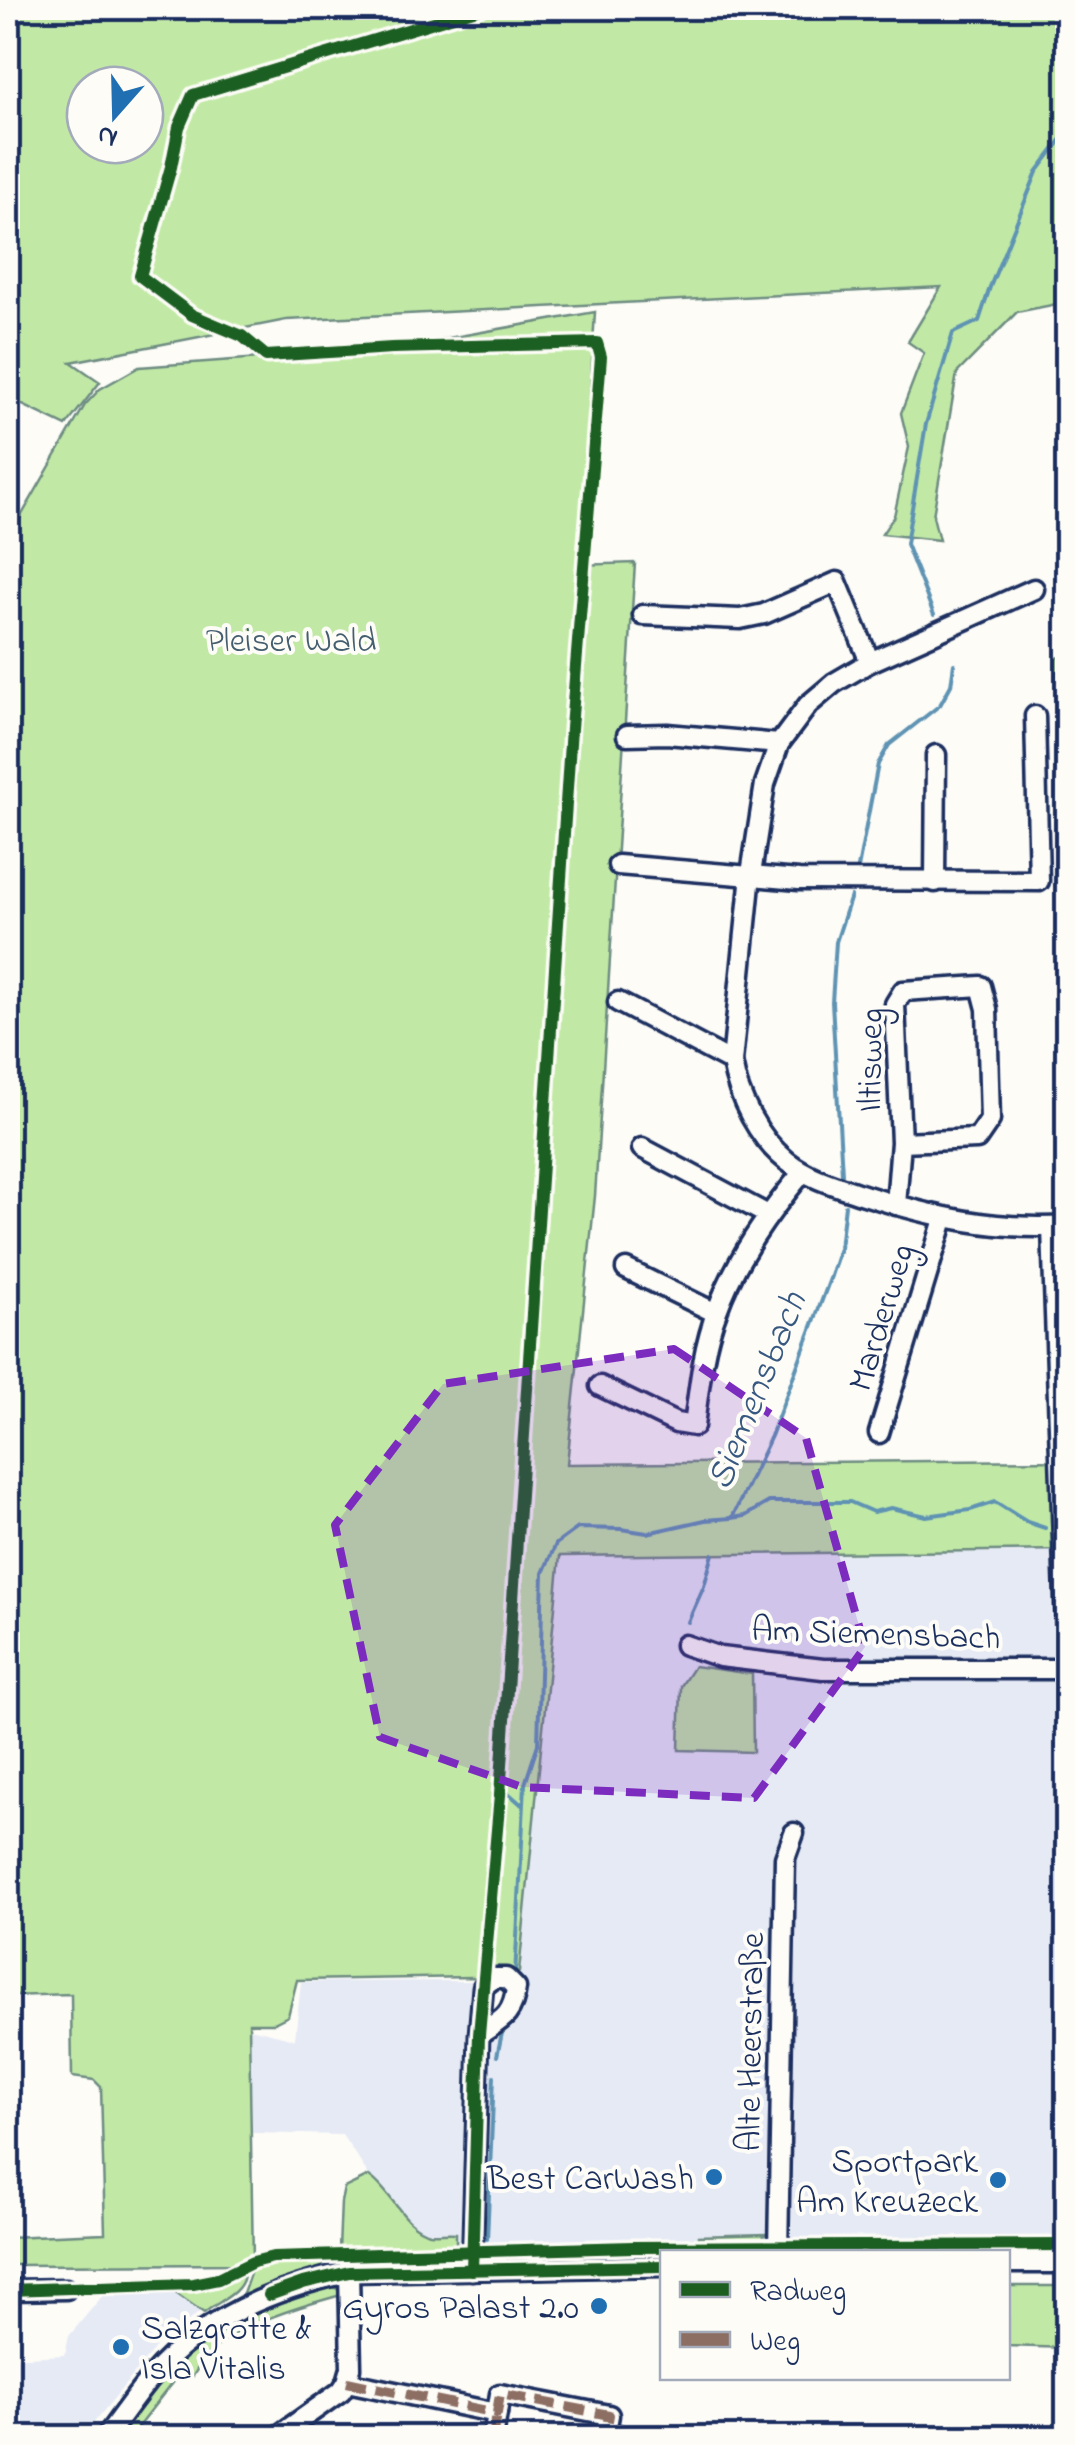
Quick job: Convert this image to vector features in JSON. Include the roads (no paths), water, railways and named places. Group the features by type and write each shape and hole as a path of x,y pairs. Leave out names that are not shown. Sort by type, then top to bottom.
{"street":[{"path":"644,615 740,619 764,614 836,582 870,662"},
{"path":"1034,589 870,662 834,683 808,705 779,744 765,784 732,1062 747,1108 758,1127 784,1158 803,1172 826,1183 944,1219 1060,1227 1068,1684"},
{"path":"618,865 798,880 1039,882 1035,716"},
{"path":"627,734 779,744"},
{"path":"935,882 936,755"},
{"name":"Iltisweg","path":"896,1206 901,1142 895,1004 903,991 981,986 988,1009 990,1120 976,1139 901,1142"},
{"path":"618,1002 732,1062"},
{"path":"642,1148 768,1215"},
{"path":"600,1386 676,1423 694,1426 716,1313 735,1268 768,1215 803,1172"},
{"name":"Marderweg","path":"879,1433 944,1219"},
{"path":"626,1269 716,1313"},
{"name":"Am Siemensbach","path":"685,1645 720,1657 823,1669 1067,1670"},
{"name":"Alte Heerstraße","path":"778,2250 785,1858 794,1833"},
{"path":"472,2270 479,2036"},
{"path":"1010,2263 1068,2263"},
{"path":"105,2438 153,2376 207,2327 302,2283 349,2272 660,2266"},
{"path":"275,2438 347,2382 351,2368 349,2272"},
{"path":"8,2290 66,2290"},
{"path":"347,2382 497,2413"},
{"path":"493,2438 500,2394 609,2415 606,2432 629,2438"}],"waterway":[{"name":"Siemensbach","path":"934,615 906,544 926,424 953,333 979,321 1037,172 1068,131"},
{"path":"561,821 576,617"},
{"name":"Siemensbach","path":"858,868 878,764 889,745 940,705 951,685 954,664"},
{"path":"551,967 560,836"},
{"name":"Siemensbach","path":"842,1174 832,1002 836,942 851,896"},
{"path":"526,1330 551,974"},
{"name":"Siemensbach","path":"515,1976 525,1784 538,1744 543,1573 556,1544 578,1528 647,1533 732,1518 771,1436 831,1276 840,1248 845,1205"},
{"path":"494,1785 525,1349"},
{"path":"732,1518 745,1516 769,1502 850,1502 873,1512 891,1508 926,1516 995,1502 1045,1528"},
{"path":"688,1622 713,1554"},
{"path":"505,1790 523,1806"},
{"name":"Siemensbach","path":"497,2056 502,2033"},
{"name":"Siemensbach","path":"487,2239 494,2076"}],"place":[{"name":"Best CarWash","path":"714,2177"},
{"name":"Sportpark Am Kreuzeck","path":"998,2180"},
{"name":"Gyros Palast 2.0","path":"599,2306"},
{"name":"Salzgrotte & Isla Vitalis","path":"121,2347"}],"park label":[{"name":"Pleiser Wald","path":"291,639"}]}
